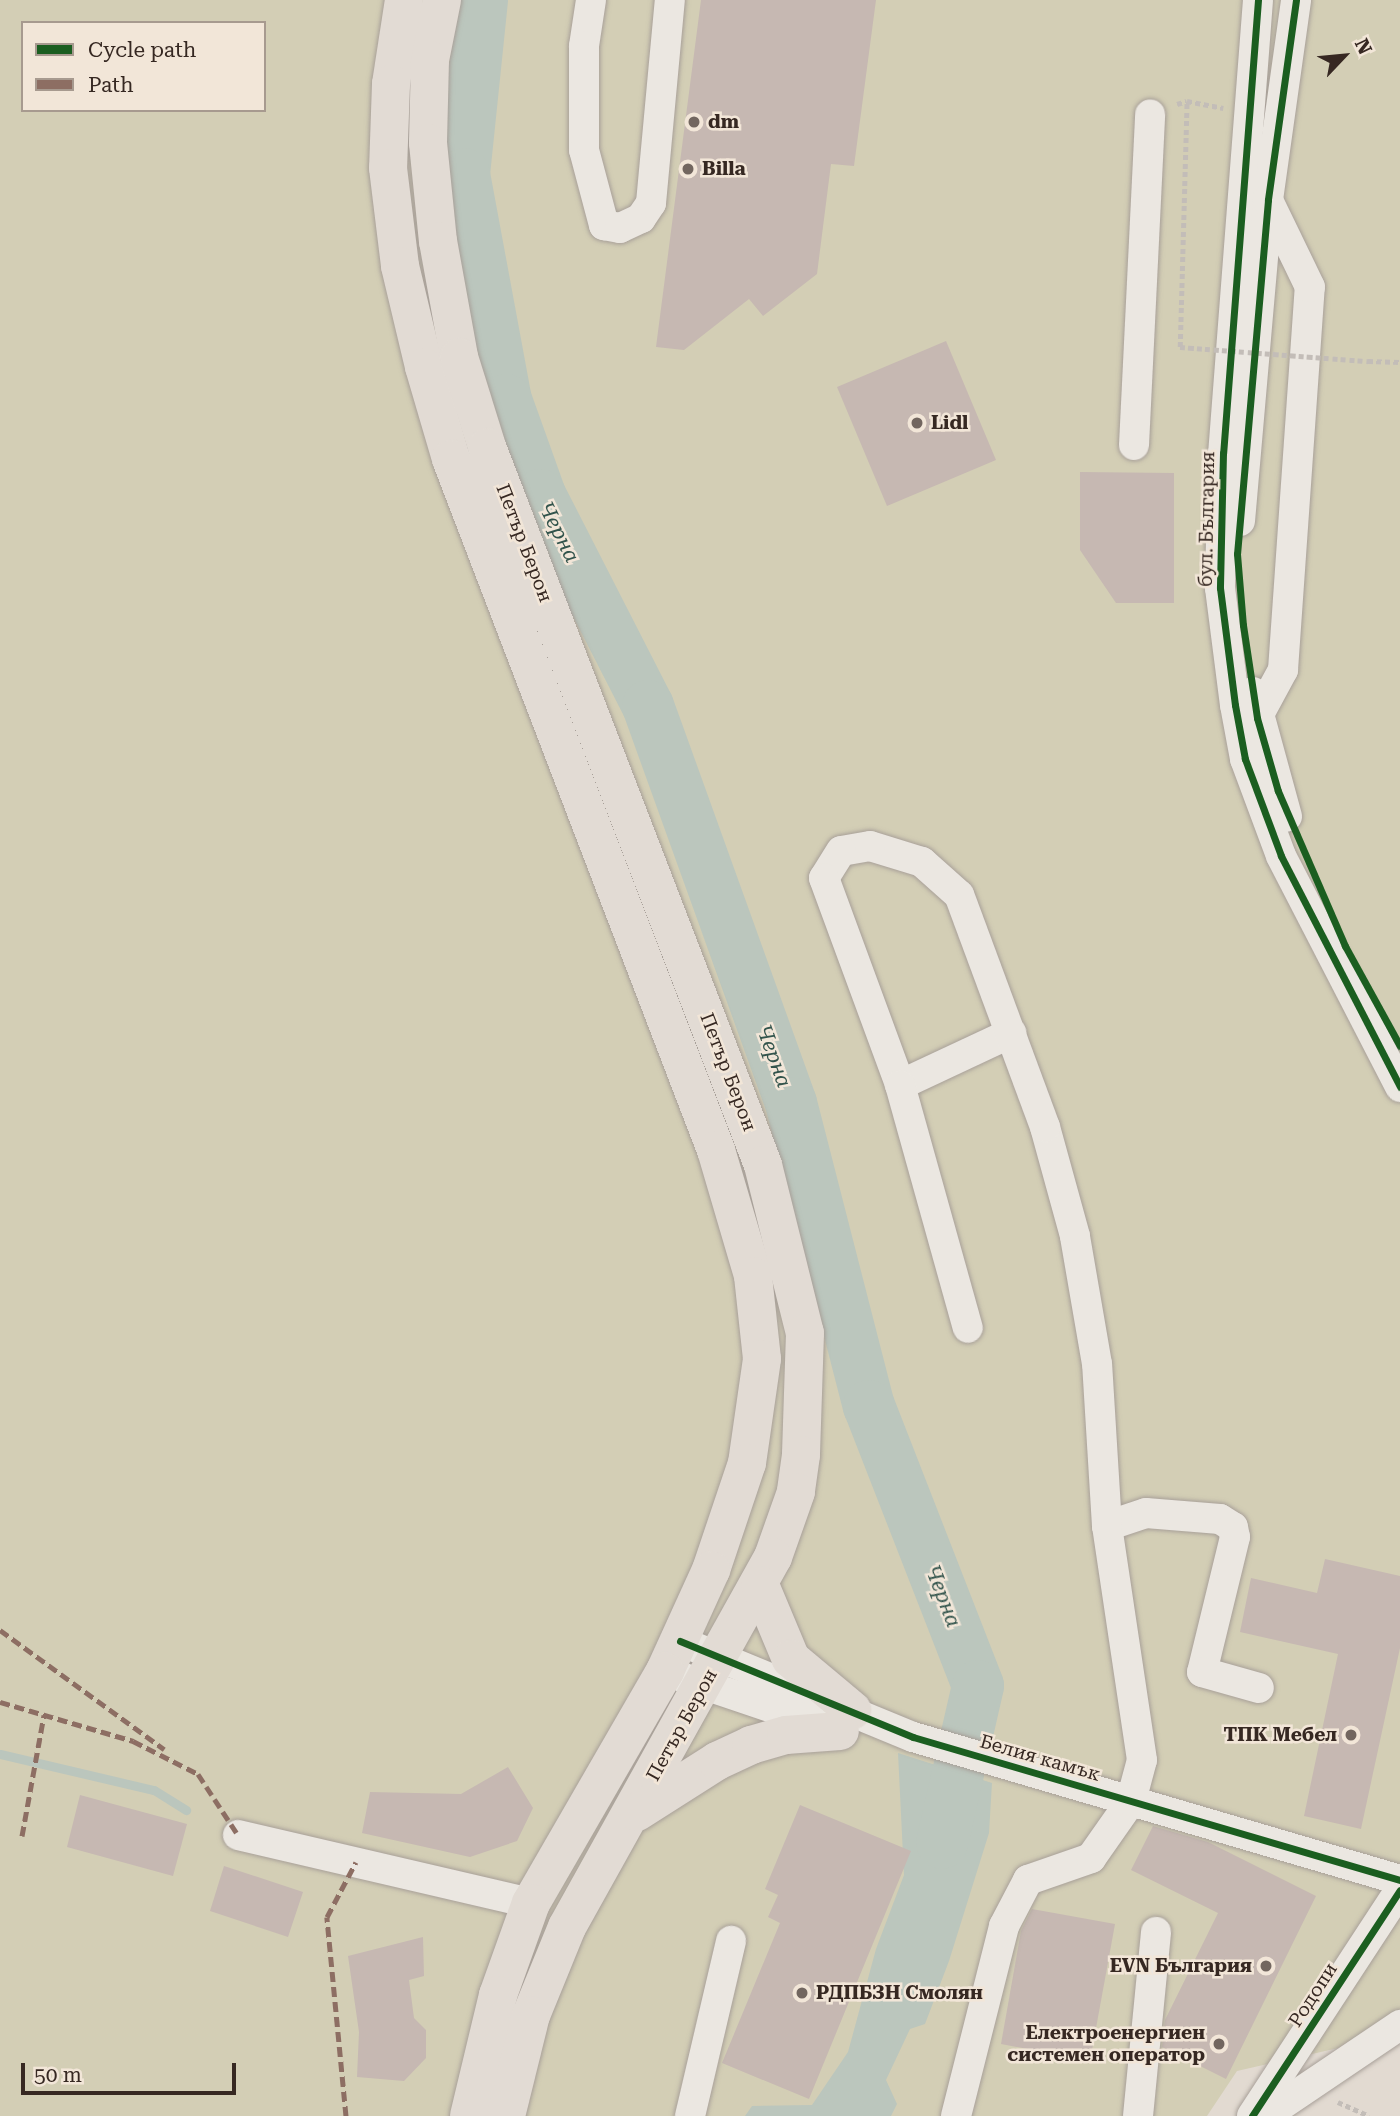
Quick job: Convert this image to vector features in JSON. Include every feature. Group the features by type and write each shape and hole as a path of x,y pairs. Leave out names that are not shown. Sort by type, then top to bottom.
{"main road":[{"name":"Петър Берон","path":"404,0 391,84 388,167 400,266 424,367 451,459 716,1150 753,1276 762,1359 752,1442 728,1523 673,1656 531,1903 498,1995 469,2116"},
{"name":"Петър Берон","path":"442,0 430,60 428,143 438,241 459,357 487,447 752,1133 799,1303 805,1334 801,1455 786,1525 760,1585 567,1927 518,2055 506,2116"},
{"path":"632,1816 717,1761 751,1745 846,1721 791,1659 760,1585"}],"street":[{"path":"591,0 584,46 584,150 604,225 620,228 641,218 651,204 670,0"},
{"name":"бул. България","path":"1258,0 1247,113 1223,453 1221,561 1235,705 1245,759 1281,856 1400,1087"},
{"name":"бул. България","path":"1296,0 1268,200 1237,554 1257,718 1297,844 1345,946 1400,1046"},
{"path":"1134,445 1150,114"},
{"path":"1257,718 1283,670 1310,288 1268,200"},
{"path":"956,2116 1004,1926 1028,1880 1091,1858 1132,1801 1142,1760 1107,1526 1097,1364 1075,1237 1045,1127 959,895 922,862 870,846 841,851 824,878 900,1085 968,1328"},
{"path":"900,1085 1011,1033"},
{"path":"1107,1526 1146,1513 1220,1519 1233,1527 1235,1537 1202,1672 1259,1688"},
{"name":"Белия камък","path":"673,1656 846,1721 913,1737 1400,1880"},
{"path":"238,1835 531,1903"},
{"name":"Родопи","path":"1252,2116 1400,1890"},
{"path":"1138,2116 1156,1932"},
{"path":"690,2116 731,1941"},
{"path":"1265,2116 1400,2025"}],"path":[{"path":"1187,101 1180,347 1400,362"},
{"path":"1150,114 1187,101 1247,113"}],"shaded area":[{"path":"0,0 1400,0 1400,2034 1237,2071 1207,2116 0,2116"},
{"path":"898,1753 992,1783 989,1833 949,1961 925,2024 910,2029 886,2080 897,2104 891,2116 745,2116 752,2106 812,2105 848,2052 876,1949 904,1875"}],"building":[{"path":"701,0 876,0 854,166 831,164 817,274 763,316 749,299 684,350 656,347"},
{"name":"Lidl","path":"946,341 996,460 887,506 837,387"},
{"path":"1080,472 1174,473 1174,603 1116,603 1080,550"},
{"name":"ТПК Мебел","path":"1325,1559 1400,1576 1400,1648 1361,1829 1304,1816 1338,1654 1240,1632 1251,1578 1317,1593"},
{"path":"508,1767 533,1808 517,1841 470,1857 362,1833 370,1792 461,1794"},
{"path":"80,1795 187,1824 173,1876 67,1847"},
{"name":"РДПБЗН Смолян","path":"800,1805 911,1851 809,2099 722,2063 780,1923 768,1917 778,1895 765,1889"},
{"path":"1153,1826 1208,1842 1316,1896 1226,2079 1162,2047 1165,2020 1218,1913 1131,1870"},
{"path":"224,1866 303,1892 288,1937 210,1911"},
{"path":"1032,1909 1115,1924 1090,2061 1001,2044 1021,1931"},
{"path":"423,1937 424,1976 409,1980 414,2018 426,2030 426,2058 404,2081 357,2077 359,2032 348,1956"}],"waterway":[{"name":"Черна","path":"482,0 464,174 506,400 540,495 648,706 791,1103 869,1406 978,1686 942,1843"},
{"path":"0,1754 154,1790 186,1810"}],"marked path":[{"path":"0,1630 164,1749"},
{"path":"0,1702 133,1741 198,1774 238,1835"},
{"path":"22,1836 44,1715"},
{"path":"346,2116 327,1917 356,1862"}],"cycle path":[{"path":"1258,0 1223,453 1220,588 1235,705 1245,759 1281,856 1400,1087"},
{"path":"1296,0 1268,200 1237,554 1243,625 1257,718 1278,791 1345,946 1400,1046"},
{"path":"680,1641 913,1737 1400,1880"},
{"path":"1252,2116 1400,1890"}],"place":[{"name":"dm","path":"694,122"},
{"name":"Billa","path":"688,169"},
{"name":"Lidl","path":"917,423"},
{"name":"ТПК Мебел","path":"1351,1735"},
{"name":"EVN България","path":"1266,1966"},
{"name":"РДПБЗН Смолян","path":"802,1993"},
{"name":"Електроенергиен системен оператор","path":"1219,2044"}]}
